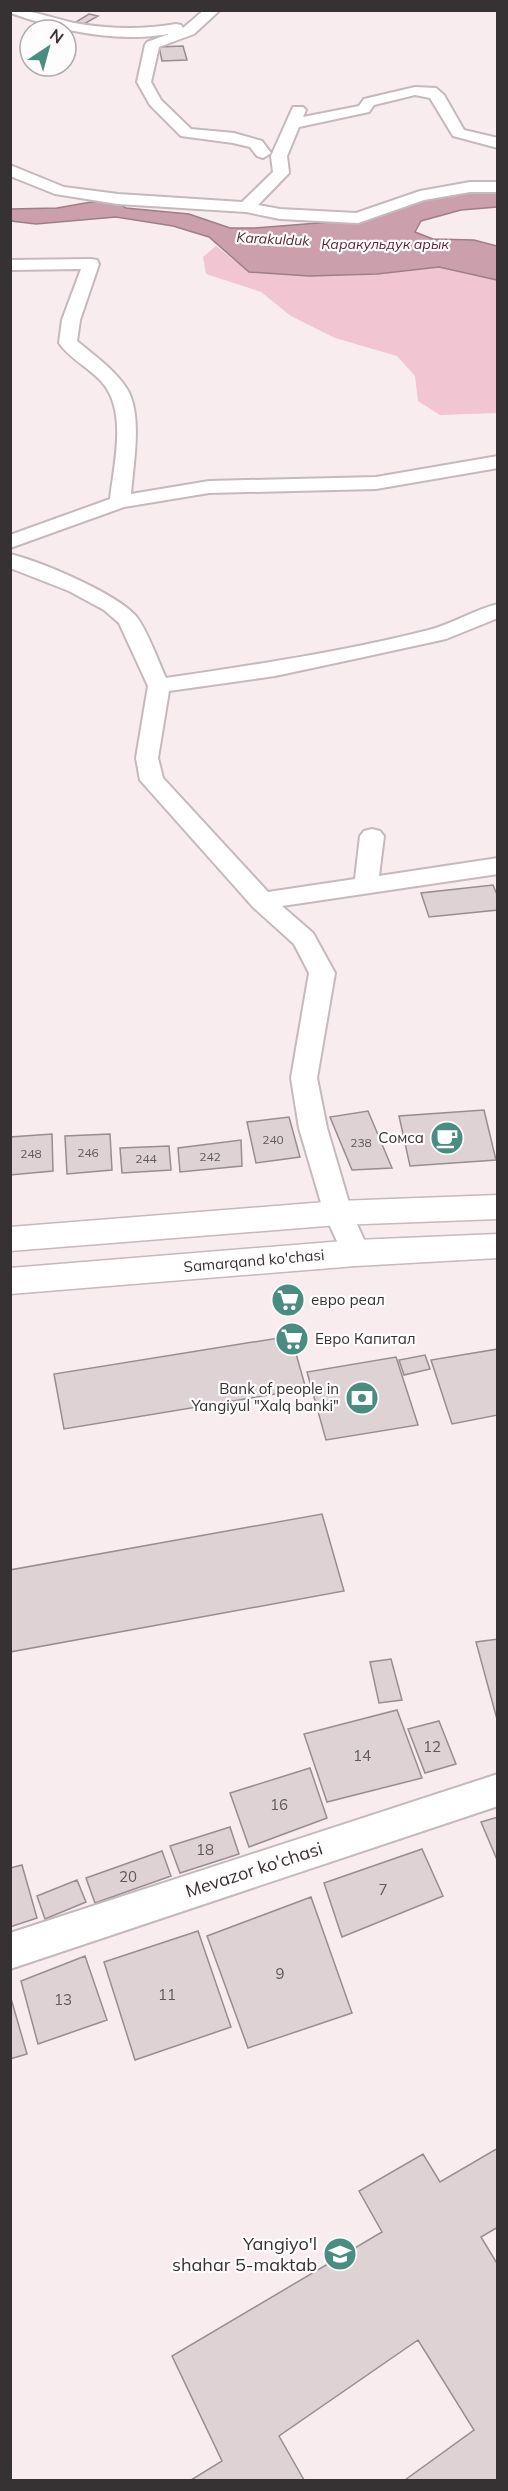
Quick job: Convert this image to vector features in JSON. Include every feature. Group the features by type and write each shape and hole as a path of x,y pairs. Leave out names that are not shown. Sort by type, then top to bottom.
{"main road":[{"path":"10,1239 338,1213 498,1207"},
{"name":"Samarqand ko'chasi","path":"10,1281 356,1252 498,1246"}],"street":[{"path":"16,10 25,22 146,32 172,29 194,22 212,10"},
{"path":"212,10 189,31 152,45 144,82 155,102 186,133 234,138 256,144 263,153"},
{"path":"88,29 105,16"},
{"path":"246,207 281,173 279,156 295,117 364,109 369,102 425,90 436,95 458,133 498,143"},
{"path":"10,170 61,190 118,199 246,207 280,214 358,218 420,196 470,187 498,187"},
{"path":"10,265 91,264 70,320 68,343 98,368 121,393 126,425 120,502"},
{"path":"10,542 120,502 209,487 376,483 498,462"},
{"path":"10,560 76,587 111,606 128,620 159,686 147,758 152,780 262,901 304,939 322,973 304,1078 313,1128 338,1213 356,1252"},
{"path":"159,686 275,669 359,652 438,634 498,610"},
{"path":"366,888 372,836"},
{"path":"262,901 366,888 498,866"},
{"name":"Mevazor ko'chasi","path":"10,1951 498,1790"}],"shaded area":[{"path":"216,246 249,272 309,276 365,275 439,267 497,280 497,413 440,415 418,401 415,376 397,356 335,338 291,316 261,292 206,274 203,257"}],"water":[{"name":"Каракульдук арык","path":"497,189 497,207 461,210 421,221 415,232 433,239 474,240 497,246 497,280 439,267 377,274 309,276 249,272 209,237 173,226 116,217 36,224 11,221 11,209 57,208 91,202 115,201 126,208 189,214 230,228 362,222 432,194"}],"building":[{"path":"89,14 98,16 84,24 78,21"},
{"path":"183,46 187,60 162,61 159,47"},
{"path":"493,885 498,897 498,910 429,917 421,893"},
{"name":"Сомса","path":"484,1110 496,1160 410,1166 399,1116"},
{"path":"368,1111 392,1168 352,1170 330,1117"},
{"path":"289,1117 300,1157 256,1163 247,1122"},
{"path":"52,1134 53,1171 10,1175 10,1137"},
{"path":"110,1134 112,1170 67,1174 65,1136"},
{"path":"241,1140 242,1166 180,1172 178,1148"},
{"path":"169,1146 171,1170 122,1173 120,1148"},
{"path":"291,1336 306,1389 64,1429 54,1374"},
{"path":"498,1349 498,1415 452,1424 431,1360"},
{"path":"425,1355 430,1369 404,1375 399,1360"},
{"name":"Bank of people in Yangiyul \"Xalq banki\"","path":"396,1357 418,1425 326,1440 307,1372"},
{"path":"322,1514 344,1591 10,1652 10,1570"},
{"path":"498,1639 498,1723 476,1642"},
{"path":"391,1659 402,1700 379,1703 370,1662"},
{"path":"397,1710 422,1778 327,1802 304,1734"},
{"path":"439,1721 456,1764 425,1773 408,1729"},
{"path":"310,1768 327,1818 249,1847 230,1793"},
{"path":"498,1817 498,1862 481,1822"},
{"path":"230,1827 239,1854 180,1873 170,1846"},
{"path":"422,1849 443,1896 342,1937 324,1883"},
{"path":"162,1851 171,1876 95,1903 86,1878"},
{"path":"22,1865 37,1918 10,1927 10,1868"},
{"path":"77,1880 86,1902 45,1919 37,1896"},
{"path":"311,1897 352,2013 248,2048 207,1936"},
{"path":"198,1931 231,2027 135,2060 104,1962"},
{"path":"85,1956 107,2020 38,2044 21,1981"},
{"path":"10,1995 27,2054 10,2059"},
{"path":"498,2148 498,2227 481,2237 498,2265 498,2480 405,2480 474,2430 418,2340 279,2436 304,2480 191,2480 222,2461 172,2356 382,2232 359,2191 423,2154 440,2182"}],"place":[{"name":"Сомса","path":"447,1138"},
{"name":"евро реал","path":"288,1300"},
{"name":"Евро Капитал","path":"292,1339"},
{"name":"Bank of people in Yangiyul \"Xalq banki\"","path":"362,1398"},
{"name":"Yangiyo'l shahar 5-maktab","path":"340,2254"}],"water label":[{"name":"Karakulduk","path":"273,239"}]}
